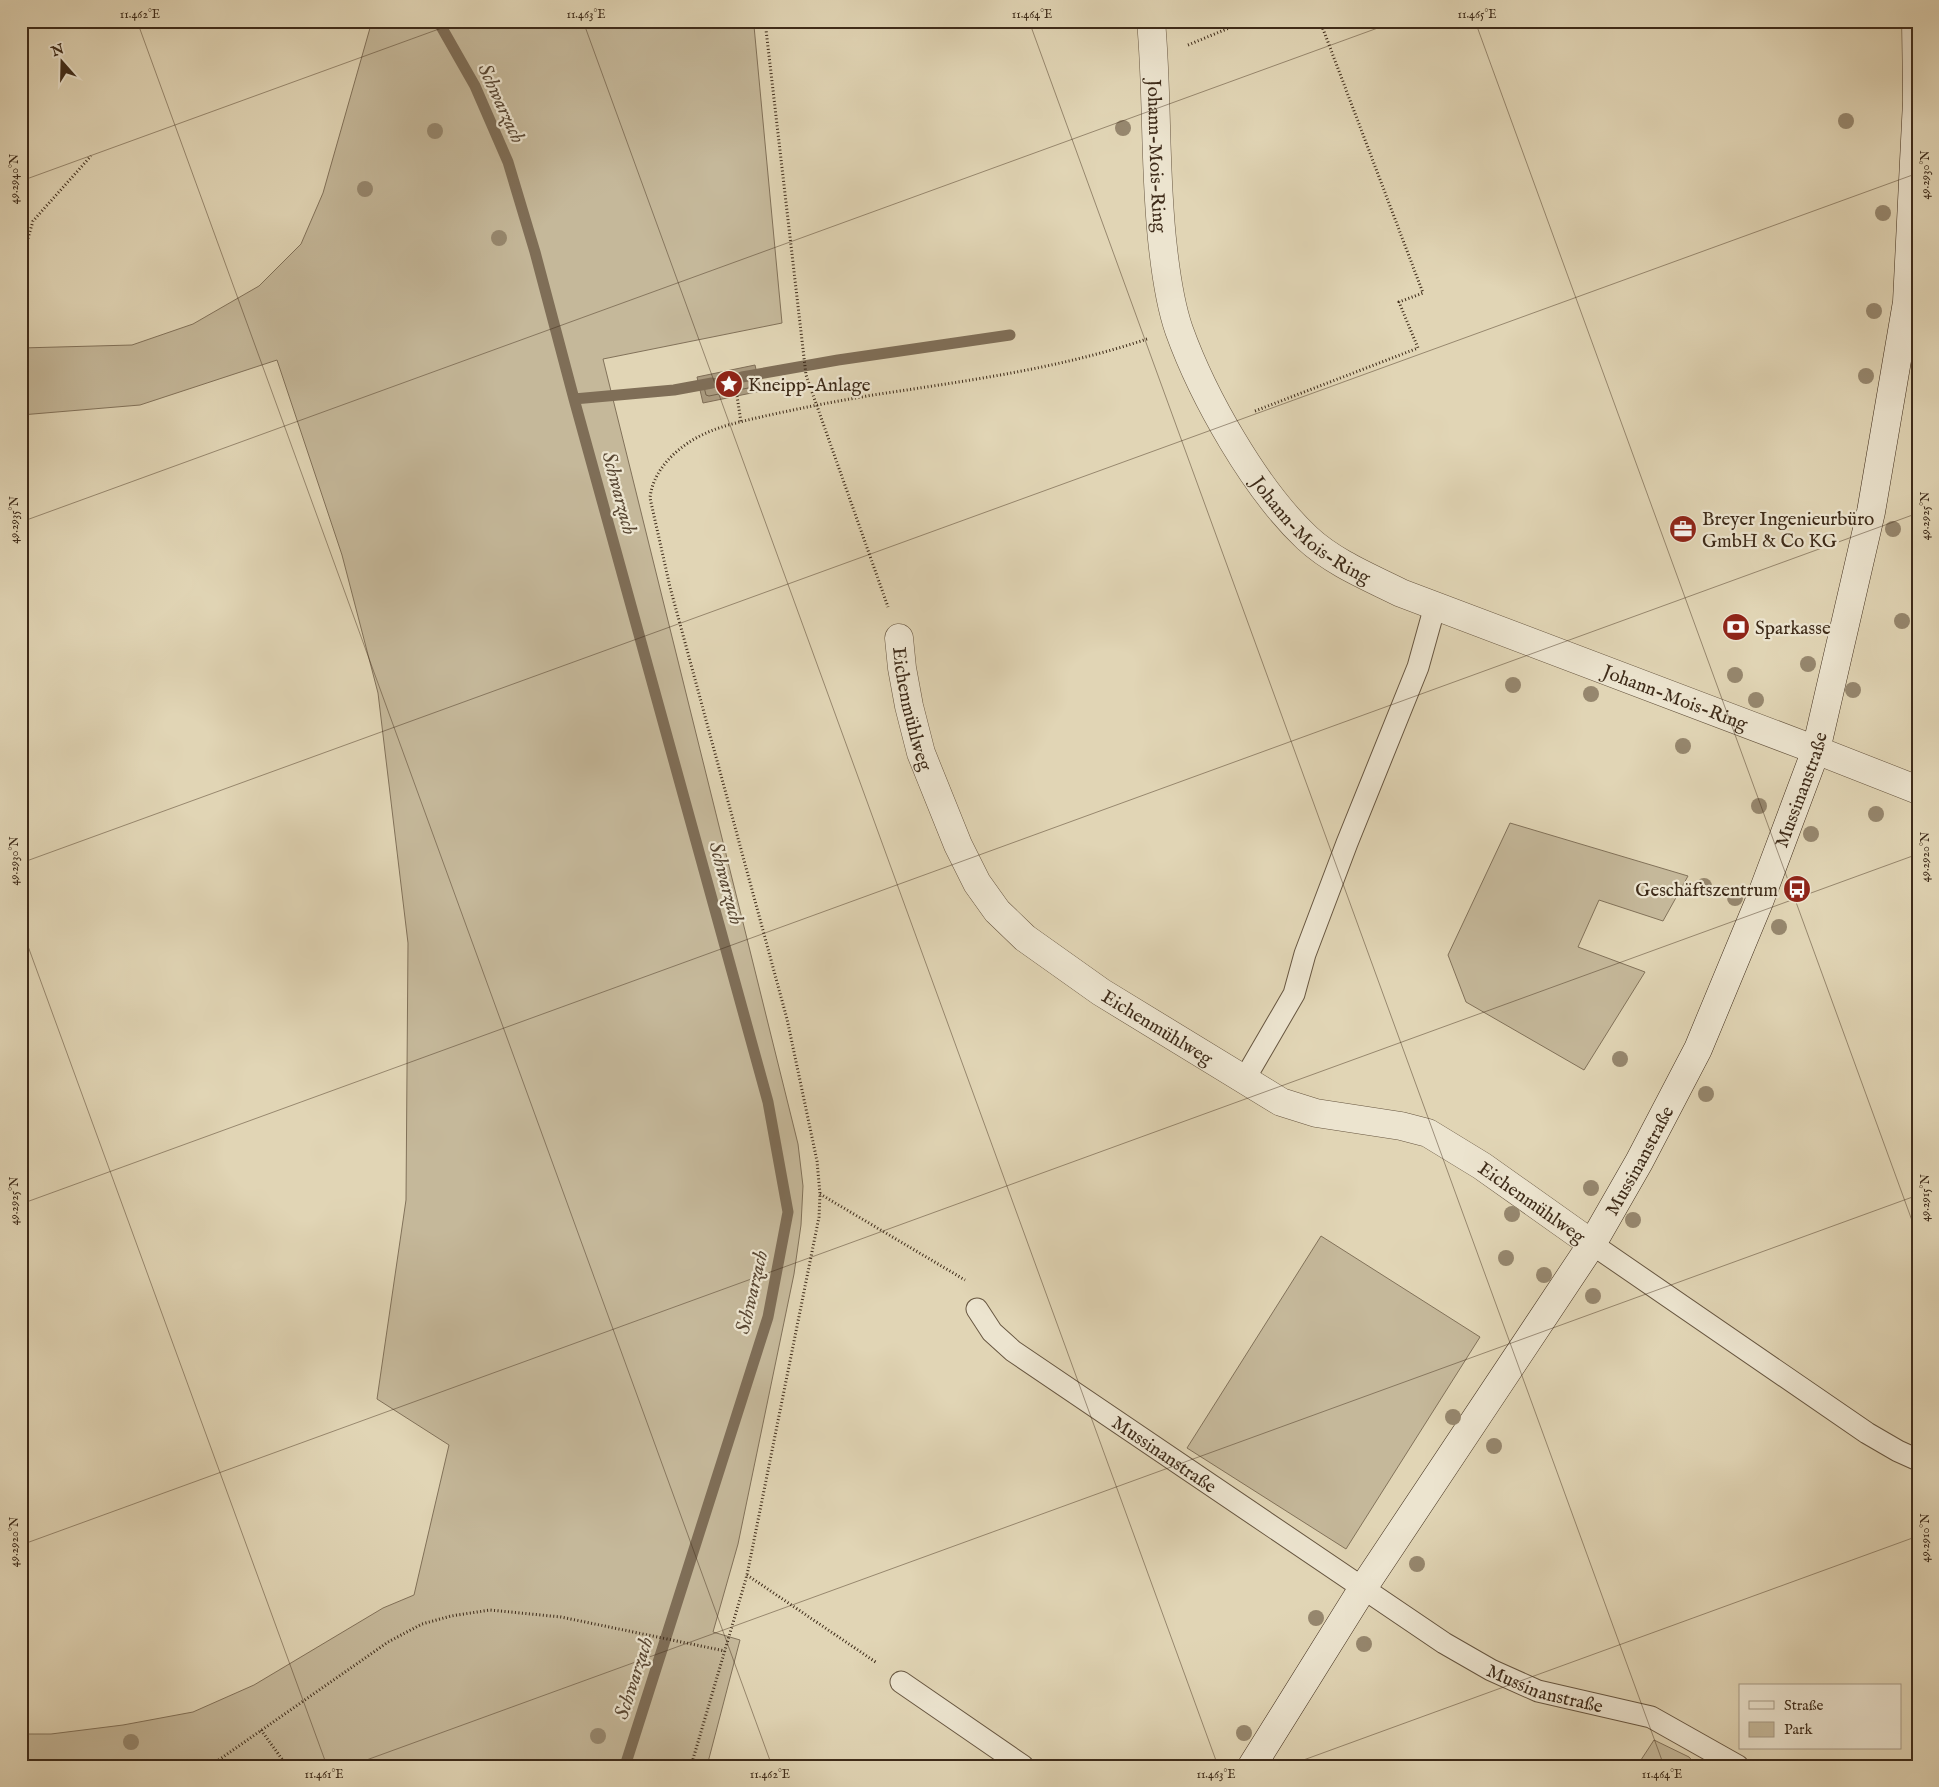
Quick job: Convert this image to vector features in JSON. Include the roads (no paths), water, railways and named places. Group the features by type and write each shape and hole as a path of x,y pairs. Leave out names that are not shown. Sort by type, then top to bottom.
{"street":[{"name":"Johann-Mois-Ring","path":"1151,21 1162,248 1170,294 1179,329 1204,388 1223,424 1281,510 1308,538 1349,568 1402,593 1918,790"},
{"name":"Mussinanstraße","path":"1252,1766 1363,1588 1592,1244 1639,1162 1698,1049 1759,902 1816,750 1871,512 1912,302 1917,101 1916,21"},
{"name":"Eichenmühlweg","path":"899,638 909,706 921,754 958,845 977,883 997,911 1025,938 1101,992 1281,1102 1316,1113 1400,1126 1428,1133 1482,1166 1592,1244"}],"lane":[{"path":"1244,1080 1294,994 1305,954 1347,843 1418,668 1435,606"},
{"path":"1592,1244 1867,1433 1918,1460"},
{"name":"Mussinanstraße","path":"977,1309 992,1332 1013,1352 1444,1643 1491,1670 1538,1690 1651,1717 1738,1766"},
{"path":"901,1682 1023,1766"}],"water":[{"name":"Kneipp-Anlage","path":"755,365 761,391 703,403 697,377"}],"waterway":[{"name":"Schwarzach","path":"438,21 475,86 508,162 535,252 768,1102 788,1212 768,1317 625,1766"},
{"path":"742,377 838,360 1010,335"},
{"path":"574,399 674,390 712,383"}],"place":[{"name":"Kneipp-Anlage","path":"729,384"},
{"name":"Breyer Ingenieurbüro GmbH & Co KG","path":"1683,529"},
{"name":"Sparkasse","path":"1736,627"},
{"name":"Geschäftszentrum","path":"1797,889"}]}
